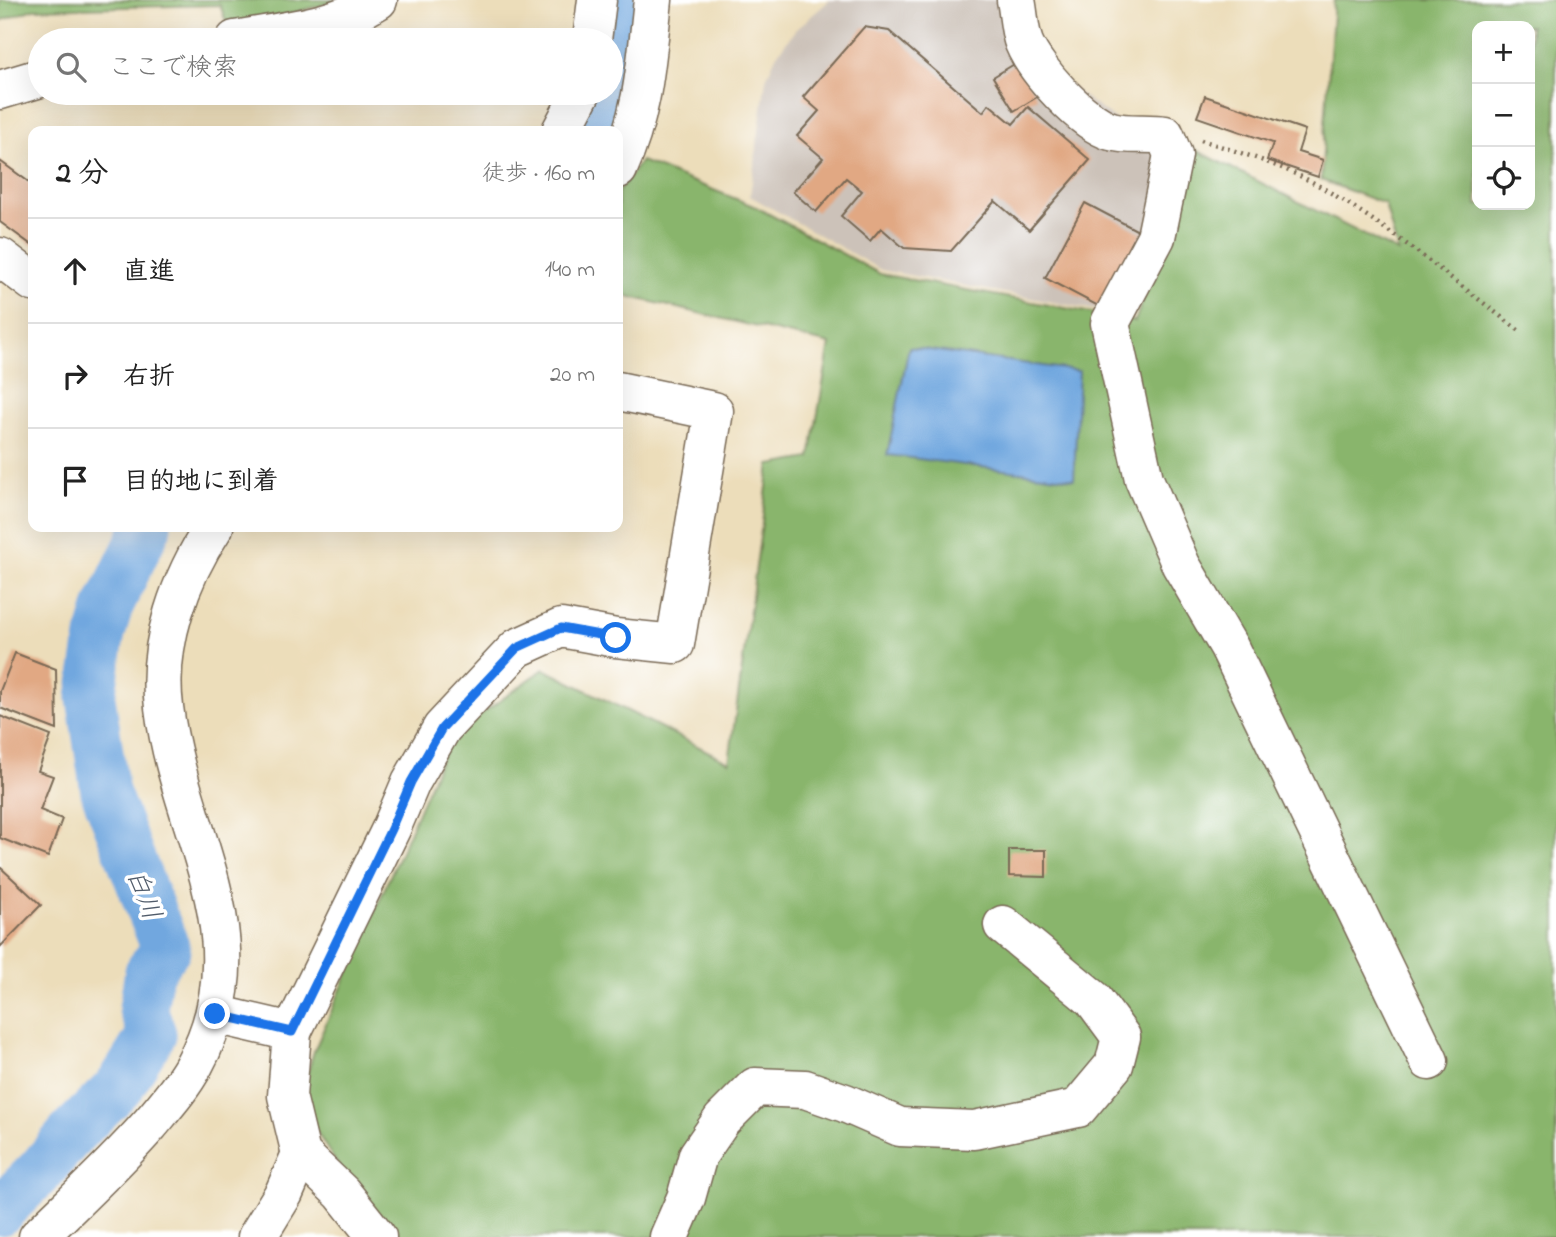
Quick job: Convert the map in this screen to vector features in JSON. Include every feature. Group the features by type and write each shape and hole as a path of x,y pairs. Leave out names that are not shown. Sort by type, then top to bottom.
{"street":[{"path":"299,28 336,21 365,9 378,0"},
{"path":"594,28 597,0"},
{"path":"623,158 642,99 653,0"},
{"path":"1016,0 1024,43 1047,79 1067,100 1090,119 1111,131 1165,135 1173,155 1156,237 1110,323 1144,479 1181,565 1228,648 1429,1062"},
{"path":"0,90 28,82"},
{"path":"564,126 575,105"},
{"path":"0,257 28,278"},
{"path":"377,1237 342,1193 301,1154 287,1096 292,1032 391,829 411,782 436,738 442,728 517,648 561,628 616,638 675,644 714,411 623,392"},
{"path":"38,1237 122,1155 170,1100 194,1065 215,1014 222,977 221,932 216,901 176,764 164,706 169,634 176,601 200,547 210,532"},
{"path":"669,1237 686,1198 698,1155 722,1120 755,1087 805,1089 900,1127 975,1130 1078,1108 1114,1065 1121,1037 1093,999 1003,925"},
{"path":"215,1014 292,1032"},
{"path":"257,1237 284,1193 301,1154"}],"path":[{"path":"1165,135 1198,139 1249,155 1314,183 1372,219 1521,332"}],"shaded area":[{"path":"830,0 1005,0 1016,47 1165,156 1147,230 1106,312 881,270 750,196 766,79 776,56 795,30"}],"green space":[{"path":"0,0 341,0 236,28 228,28 220,5 33,9 0,21"},
{"path":"1334,0 1556,0 1556,1237 395,1237 355,1189 325,1146 306,1108 304,1093 314,1051 451,736 544,669 729,762 770,465 810,458 830,344 623,295 623,185 641,161 756,207 880,274 1135,321 1177,206 1188,146 1398,252 1385,204 1321,180"}],"water":[{"path":"909,347 1079,371 1074,479 887,455"}],"building":[{"path":"864,27 889,31 983,112 989,104 1013,124 1028,107 1090,160 1029,230 995,201 951,251 904,248 881,228 870,241 841,216 862,191 846,178 816,212 793,192 823,158 797,136 819,111 803,97"},
{"path":"1016,63 1037,97 1014,111 993,77"},
{"path":"1205,96 1305,130 1298,152 1323,160 1318,177 1267,160 1273,143 1197,117"},
{"path":"0,161 28,181 28,242 0,222"},
{"path":"1085,203 1142,233 1102,308 1045,278"},
{"path":"15,653 56,669 57,730 0,708 0,691"},
{"path":"0,716 51,736 38,771 53,776 40,810 62,819 48,857 0,838"},
{"path":"1009,850 1046,850 1046,877 1009,876"},
{"path":"0,867 41,905 0,947"}],"waterway":[{"name":"白川","path":"615,28 620,0"},
{"name":"白川","path":"601,126 609,105"},
{"name":"白川","path":"0,1211 119,1087 152,1034 143,1009 149,972 166,949 105,792 91,698 100,637 109,606 145,532"}],"route":[{"path":"215,1014 292,1032 391,829 411,782 442,728 517,648 561,628 616,638"}]}
